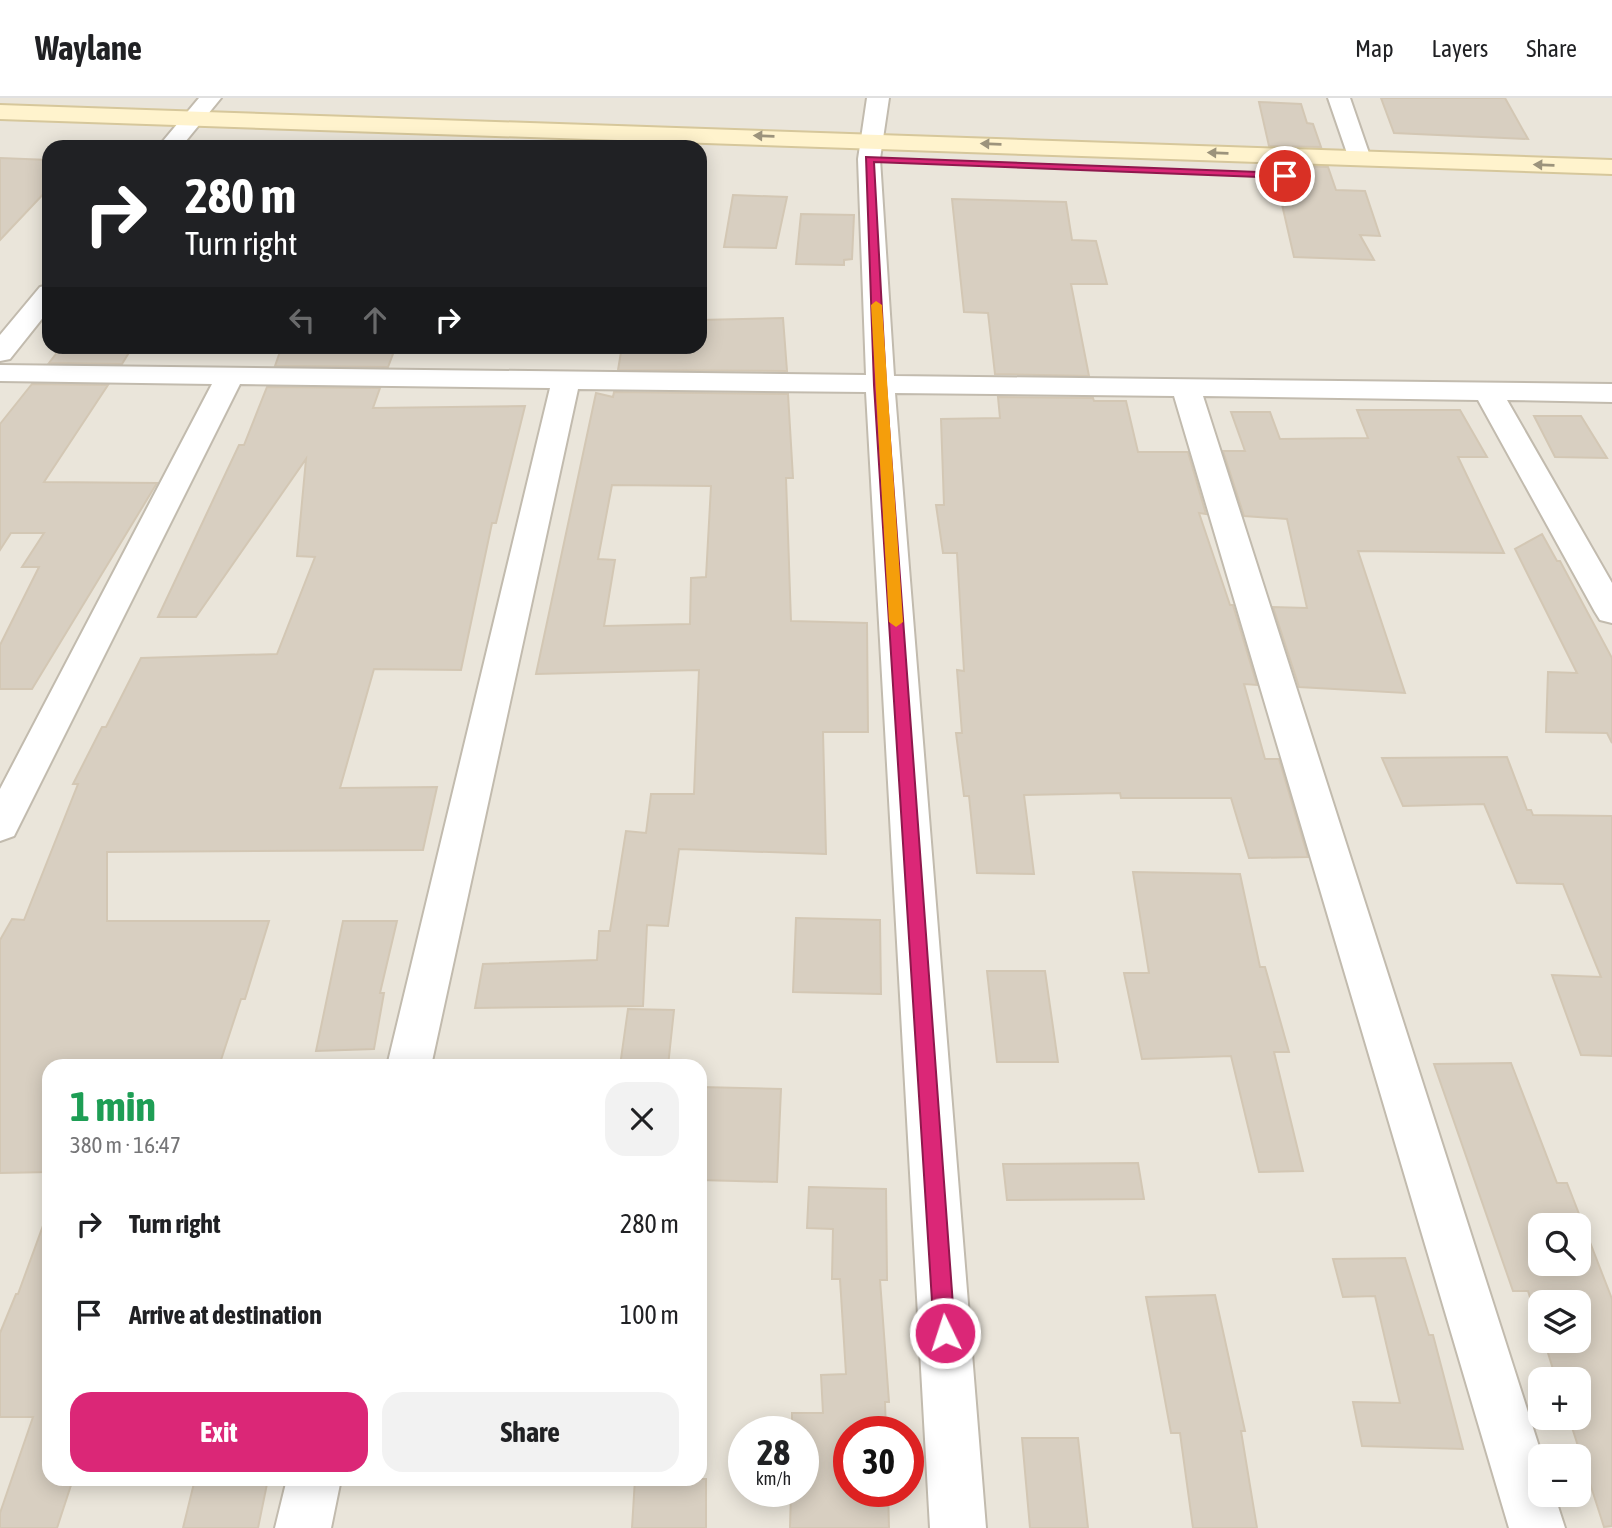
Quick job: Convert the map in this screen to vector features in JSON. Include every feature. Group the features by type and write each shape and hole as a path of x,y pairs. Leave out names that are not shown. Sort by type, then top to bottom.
{"main road":[{"path":"0,112 651,140"},
{"path":"0,131 142,140"},
{"path":"707,143 1612,187"},
{"path":"707,154 870,150 1360,159 1612,167"}],"street":[{"path":"175,140 209,98"},
{"path":"878,98 870,150 880,385 958,1528"},
{"path":"1339,98 1360,159"},
{"path":"0,353 42,302"},
{"path":"0,373 1612,393"},
{"path":"0,826 230,376"},
{"path":"411,1059 566,381"},
{"path":"1186,388 1537,1528"},
{"path":"1488,392 1612,612"},
{"path":"303,1528 312,1486"}],"shaded area":[{"path":"0,98 1612,98 1612,1528 0,1528"}],"building":[{"path":"1381,98 1505,98 1528,139 1394,133"},
{"path":"1259,102 1301,104 1307,123 1313,124 1321,147 1269,146"},
{"path":"0,158 42,160 42,195 0,240"},
{"path":"1273,165 1328,167 1336,190 1365,191 1380,236 1360,235 1374,260 1294,257"},
{"path":"733,195 787,197 776,248 724,247"},
{"path":"952,199 1066,202 1072,240 1096,241 1107,284 1071,284 1089,376 995,374 988,313 964,312"},
{"path":"801,214 854,215 852,259 844,260 844,265 796,264"},
{"path":"783,318 787,371 618,370 621,354 707,354 707,320"},
{"path":"56,354 128,354 122,364 49,363"},
{"path":"279,354 393,354 388,367 275,366"},
{"path":"32,384 108,385 44,482 157,483 32,689 0,689 0,645 39,567 22,567 44,533 11,533 0,550 0,424"},
{"path":"267,387 380,388 373,408 525,406 496,523 492,523 461,670 374,669 340,788 437,787 423,850 107,852 107,921 269,921 245,999 241,999 221,1059 42,1059 42,1172 0,1173 0,940 12,919 24,920 78,784 73,784 102,727 106,727 141,658 277,654 315,557 297,556 306,459 196,617 158,617 239,445 244,445"},
{"path":"614,392 788,394 793,478 786,478 791,621 867,623 868,732 823,732 826,854 679,849 668,926 647,925 643,1006 475,1008 483,964 597,960 599,931 610,931 626,831 646,833 651,794 694,794 699,670 536,674 596,393 613,397","holes":["612,485 711,486 706,577 691,578 690,624 604,626 615,560 598,559"]},
{"path":"998,397 1126,401 1138,452 1188,452 1206,514 1199,513 1230,605 1233,605 1257,685 1244,684 1265,759 1279,759 1308,857 1249,858 1231,798 1121,798 1120,793 1024,795 1034,874 977,873 969,796 964,796 956,733 962,733 957,670 964,671 957,553 943,553 936,505 944,505 941,419 1000,418"},
{"path":"1357,410 1460,410 1487,457 1458,457 1504,553 1358,551 1405,693 1299,687 1273,607 1307,608 1287,519 1244,516 1223,451 1245,451 1231,412 1270,412 1280,439 1368,438"},
{"path":"1534,416 1581,416 1607,458 1555,457"},
{"path":"1542,534 1557,561 1560,561 1612,658 1612,743 1607,733 1546,732 1548,672 1577,673 1515,549"},
{"path":"1507,757 1527,810 1531,810 1533,815 1612,816 1612,1056 1581,1055 1552,975 1601,977 1563,884 1517,883 1484,804 1403,806 1382,758"},
{"path":"1133,872 1240,874 1260,967 1265,967 1289,1052 1274,1052 1303,1171 1259,1172 1231,1056 1142,1059 1124,973 1149,973"},
{"path":"796,918 880,920 881,994 793,992"},
{"path":"343,921 397,921 380,993 384,993 374,1049 316,1051"},
{"path":"987,971 1045,971 1058,1062 997,1062"},
{"path":"628,1009 674,1010 669,1059 621,1059"},
{"path":"1511,1063 1557,1183 1567,1183 1579,1213 1528,1213 1528,1276 1591,1276 1591,1245 1612,1299 1612,1526 1604,1527 1591,1487 1591,1444 1577,1444 1573,1430 1591,1430 1591,1367 1552,1367 1548,1353 1591,1353 1591,1290 1513,1291 1434,1064"},
{"path":"707,1087 781,1089 777,1182 707,1180"},
{"path":"1138,1163 1144,1199 1007,1200 1003,1164"},
{"path":"809,1187 886,1189 887,1280 880,1280 889,1402 885,1402 885,1416 833,1416 833,1507 888,1507 889,1528 790,1528 791,1507 819,1507 819,1416 792,1416 792,1413 823,1413 821,1375 846,1374 840,1279 832,1279 833,1229 807,1228"},
{"path":"42,1228 42,1486 71,1486 57,1528 0,1528 0,1513 33,1417 0,1417 0,1333 18,1294"},
{"path":"1405,1258 1429,1335 1433,1335 1463,1449 1362,1446 1353,1402 1400,1403 1375,1296 1343,1297 1333,1259"},
{"path":"1215,1295 1245,1431 1241,1431 1257,1528 1193,1528 1180,1433 1171,1433 1146,1297"},
{"path":"1022,1438 1078,1438 1088,1528 1030,1528"},
{"path":"193,1486 267,1486 258,1528 183,1528"},
{"path":"635,1486 706,1486 706,1528 632,1528"}],"slow traffic":[{"path":"876,305 896,622"}],"route":[{"path":"945,1333 880,385 869,159 1285,176"}]}
